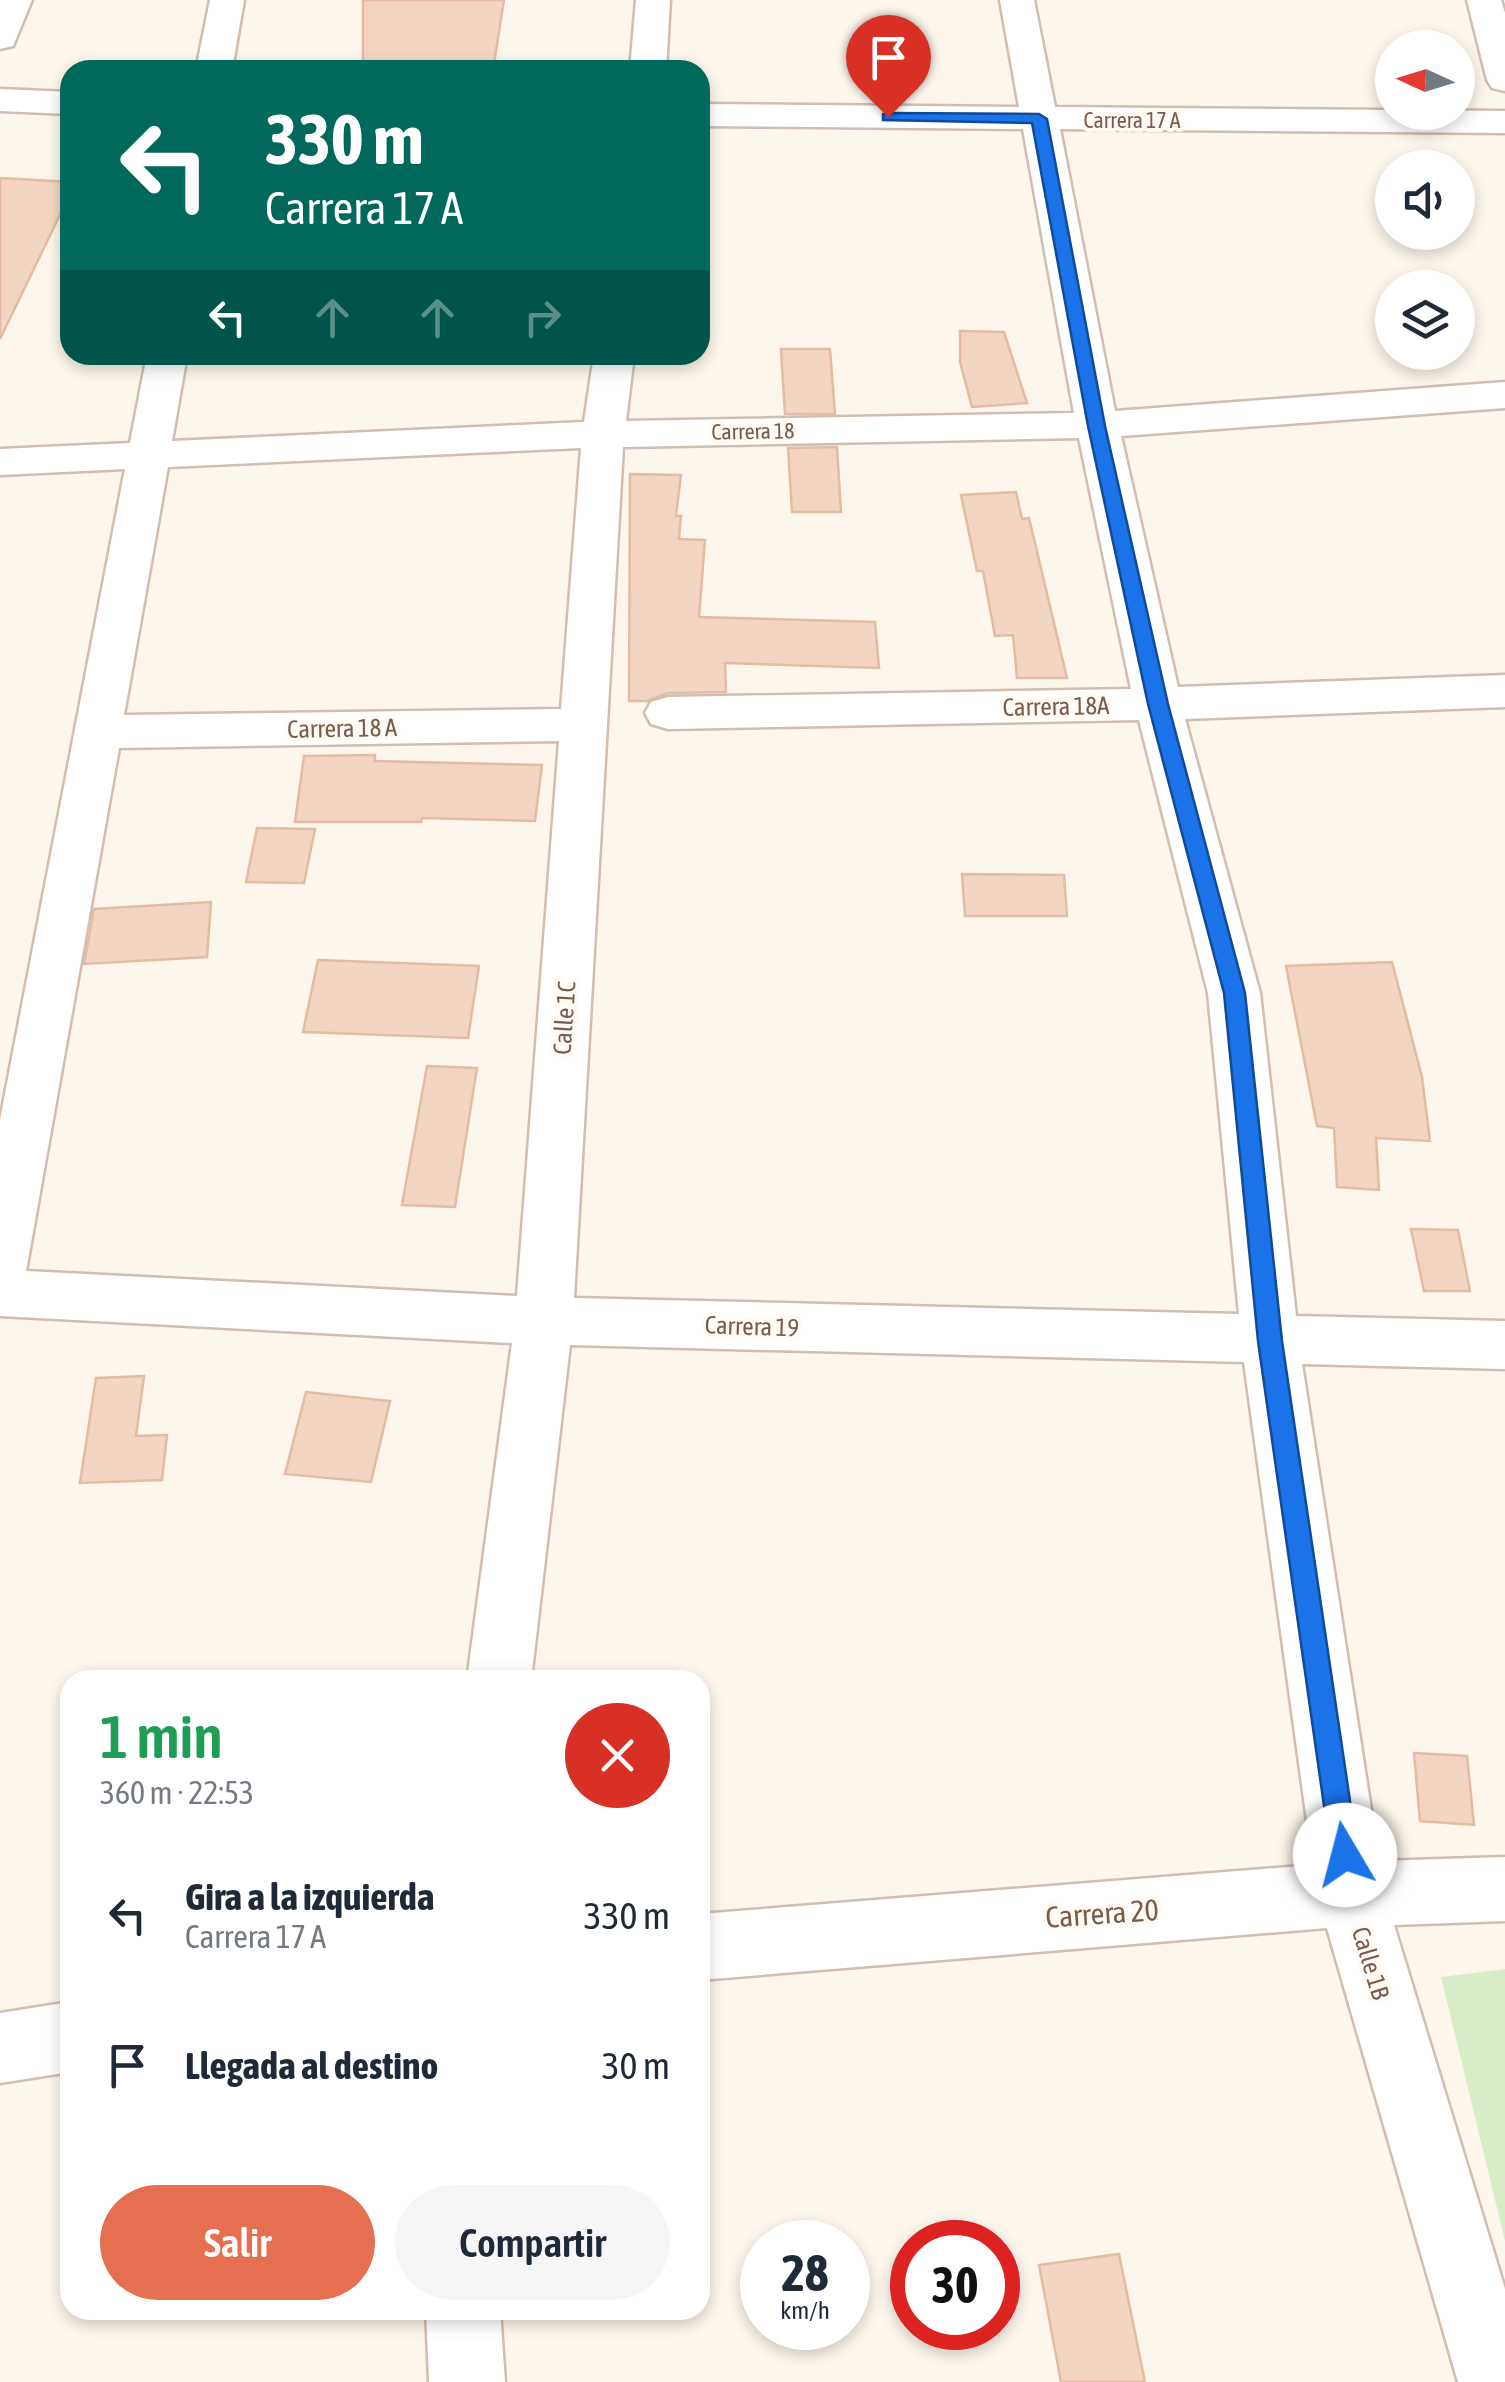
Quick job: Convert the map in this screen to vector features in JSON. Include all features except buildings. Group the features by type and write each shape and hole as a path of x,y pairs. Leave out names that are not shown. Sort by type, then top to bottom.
{"street":[{"path":"0,38 15,0"},
{"path":"216,60 227,0"},
{"path":"649,60 653,0"},
{"name":"Calle 1B","path":"1017,0 1097,426 1158,704 1234,993 1270,1341 1350,1894 1496,2382"},
{"path":"1484,0 1505,80"},
{"path":"0,100 60,103"},
{"name":"Carrera 17 A","path":"710,115 1505,122"},
{"path":"0,1267 165,365"},
{"name":"Calle 1C","path":"500,1670 544,1320 604,434 613,365"},
{"name":"Carrera 18","path":"0,462 604,434 1097,426 1505,395"},
{"name":"Carrera 18A","path":"668,713 1158,704 1505,691"},
{"name":"Carrera 18 A","path":"100,732 584,725"},
{"name":"Carrera 19","path":"0,1293 544,1320 1505,1345"},
{"name":"Carrera 20","path":"710,1946 1350,1894 1505,1889"},
{"path":"0,2048 60,2039"},
{"path":"463,2320 467,2382"}],"green space":[{"path":"1505,1969 1505,2241 1441,1977"}],"route":[{"path":"888,117 1039,119 1097,426 1158,704 1234,993 1270,1341 1345,1855"}]}
